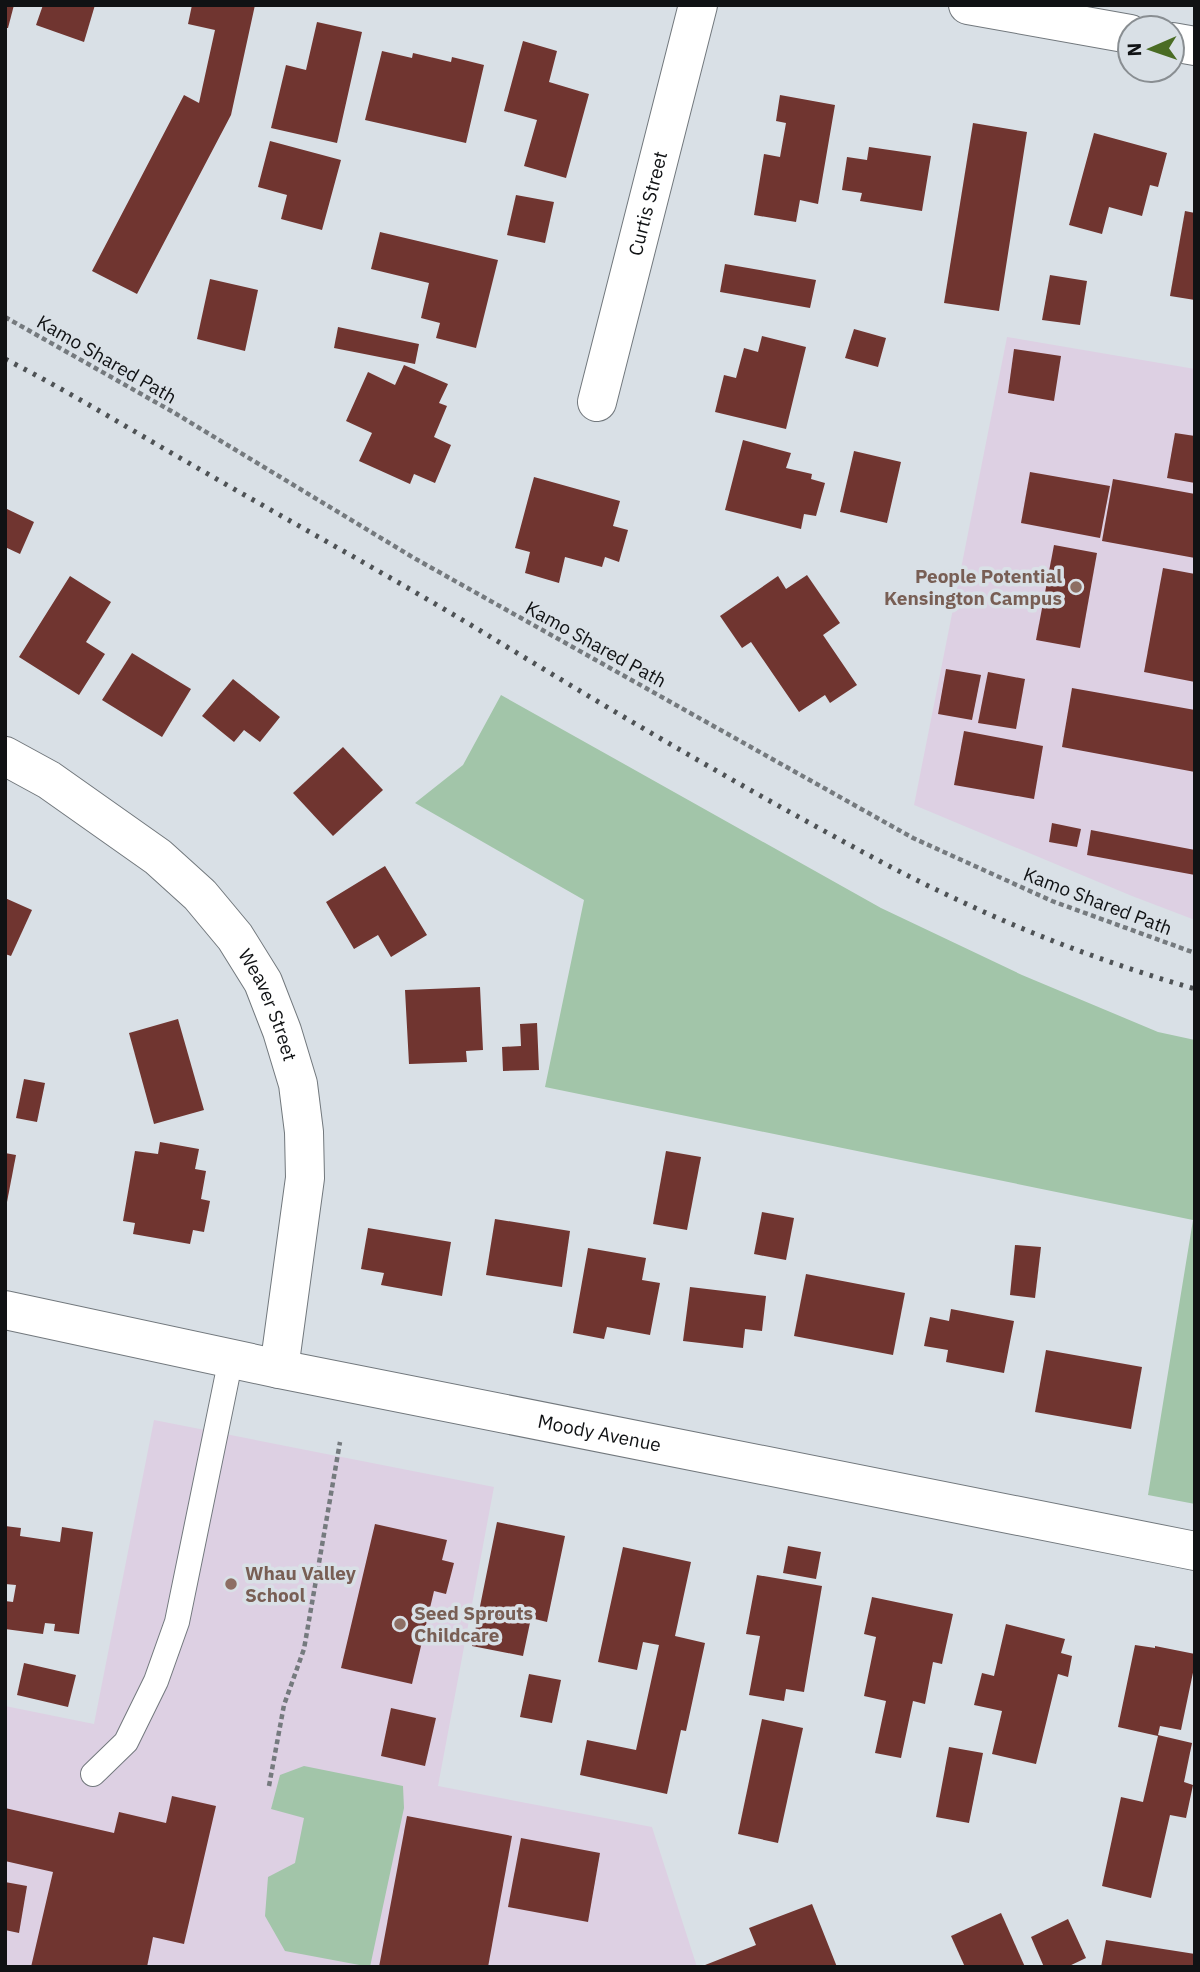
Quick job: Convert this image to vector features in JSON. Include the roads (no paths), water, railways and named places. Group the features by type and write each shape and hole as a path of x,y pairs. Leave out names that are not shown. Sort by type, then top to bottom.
{"street":[{"name":"Curtis Street","path":"597,402 698,5"},
{"path":"968,5 1116,31"},
{"name":"Weaver Street","path":"5,756 49,780 158,858 200,895 235,937 262,982 299,1084 304,1132 304,1178 279,1369"},
{"name":"Moody Avenue","path":"5,1310 279,1369 1195,1551"}],"lane":[{"path":"93,1774 126,1742 156,1681 177,1622 231,1358"}],"railway":[{"path":"5,359 424,597 714,769 869,856 983,912 1042,937 1195,989"}],"place":[{"name":"People Potential Kensington Campus","path":"1076,587"},
{"name":"Whau Valley School","path":"231,1584"},
{"name":"Seed Sprouts Childcare","path":"400,1624"}]}
